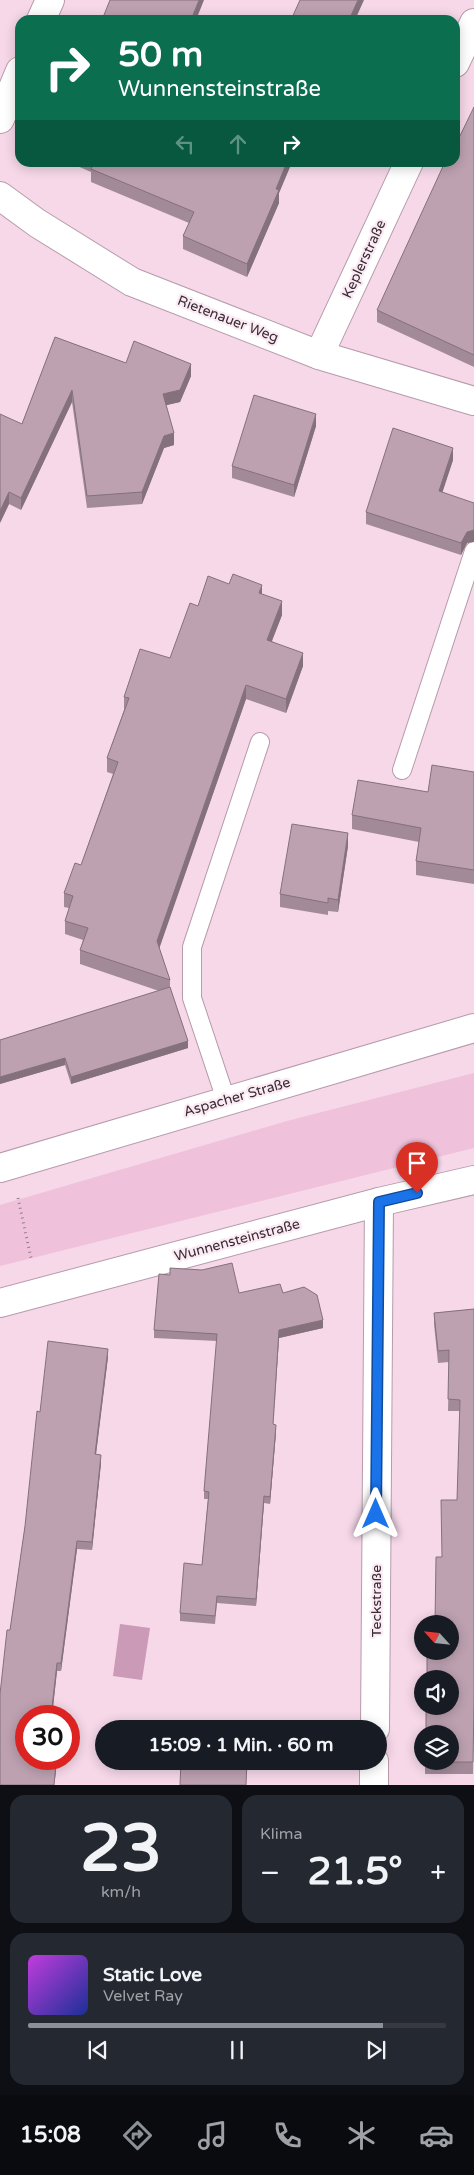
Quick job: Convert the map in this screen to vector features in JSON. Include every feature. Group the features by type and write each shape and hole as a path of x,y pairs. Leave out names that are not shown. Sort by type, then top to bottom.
{"street":[{"path":"43,15 50,0"},
{"path":"460,53 474,23"},
{"path":"0,119 15,83"},
{"name":"Keplerstraße","path":"319,355 407,167"},
{"name":"Rietenauer Weg","path":"0,196 37,224 132,282 319,355 474,401"},
{"name":"Aspacher Straße","path":"5,1166 474,1028"},
{"name":"Wunnensteinstraße","path":"0,1303 379,1202 474,1180"},
{"name":"Teckstraße","path":"375,1720 379,1202"},
{"path":"374,1770 374,1785"}],"lane":[{"path":"402,770 474,551"},
{"path":"226,1100 192,998 192,947 260,742"}],"path":[{"path":"5,1166 39,1292"}],"shaded area":[{"path":"474,1073 474,1148 0,1266 0,1205 287,1121"},
{"path":"120,1624 150,1628 142,1680 113,1676"}],"building":[{"path":"110,0 199,0 193,15 104,15"},
{"path":"300,0 358,0 351,15 293,15"},
{"path":"474,107 474,355 377,310 443,167 460,167 460,136"},
{"path":"92,167 285,167 276,189 279,190 247,264 183,236 194,212 91,169"},
{"path":"55,337 126,363 134,341 191,364 180,390 163,394 174,433 164,436 142,492 87,496 72,390 21,498 9,492 0,511 0,414 22,424"},
{"path":"254,395 316,414 294,485 232,466"},
{"path":"393,428 453,448 439,491 474,503 474,530 467,532 461,543 366,512"},
{"path":"233,574 262,585 259,593 282,601 267,640 303,653 286,699 246,685 157,941 170,980 80,950 88,928 65,921 73,896 64,893 75,863 81,865 118,762 107,758 129,698 124,697 140,649 170,658 190,603 198,606 208,576 229,584"},
{"path":"432,765 474,772 474,870 416,861 421,828 352,815 358,780 428,792"},
{"path":"292,824 348,833 338,900 328,898 328,903 280,894"},
{"path":"170,987 188,1041 71,1077 65,1058 0,1077 0,1040"},
{"path":"232,1263 239,1293 280,1284 283,1293 304,1287 317,1295 323,1320 279,1330 273,1424 276,1425 270,1497 264,1496 256,1599 217,1596 215,1616 180,1613 184,1563 202,1565 209,1492 204,1491 217,1334 154,1330 159,1274 170,1275 170,1268 202,1270"},
{"path":"474,1309 473,1762 459,1762 459,1725 426,1725 426,1715 459,1715 459,1670 427,1670 427,1660 459,1660 459,1615 435,1615 436,1557 442,1557 441,1500 457,1500 460,1400 448,1399 449,1350 438,1351 434,1313"},
{"path":"48,1341 108,1349 95,1454 101,1455 92,1542 77,1541 61,1663 57,1663 52,1705 15,1705 15,1770 55,1770 54,1785 0,1785 0,1694 7,1630 10,1630 25,1526 37,1411 40,1412"},
{"path":"181,1770 247,1770 246,1785 180,1785"}],"route":[{"path":"376,1514 379,1202 417,1193"}]}
